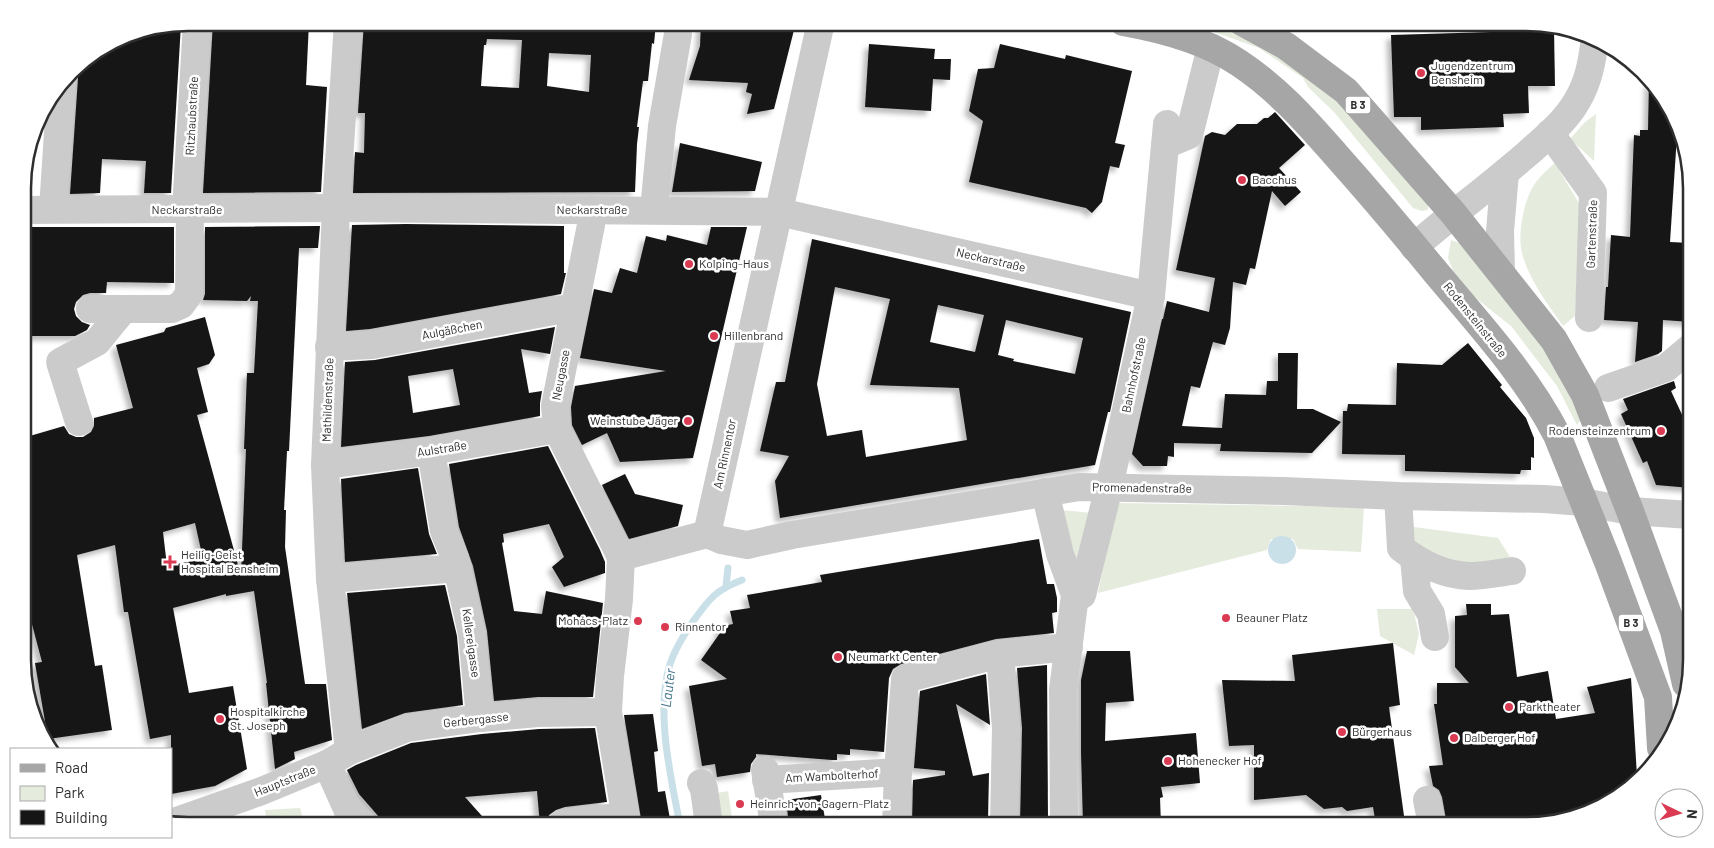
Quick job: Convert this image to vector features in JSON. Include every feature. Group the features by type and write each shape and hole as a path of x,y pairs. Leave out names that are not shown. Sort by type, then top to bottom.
{"main road":[{"name":"Rodensteinstraße","path":"1163,31 1212,47 1238,62 1263,80 1293,106 1414,247 1525,381 1543,408 1557,435 1639,642 1658,697 1661,740"},
{"name":"B 3","path":"1258,31 1286,46 1346,91 1453,213 1554,340 1580,387 1630,511 1674,631 1682,667"}],"street":[{"name":"Ritzhaubstraße","path":"90,309 172,310 181,305 190,290 190,210 187,192 196,31"},
{"name":"Mathildenstraße","path":"338,757 325,465 336,208 347,31"},
{"name":"Am Rinnentor","path":"708,534 819,31"},
{"path":"654,210 662,126 678,34"},
{"name":"Bahnhofstraße","path":"1075,595 1082,594 1106,497 1151,296 1166,134 1188,135 1212,47"},
{"path":"1414,247 1453,213 1505,173 1550,134 1568,114 1585,87 1594,47"},
{"path":"52,210 60,98"},
{"name":"Gartenstraße","path":"1550,134 1593,193 1588,318"},
{"path":"1501,272 1500,231 1505,173"},
{"name":"Neckarstraße","path":"32,210 336,208 779,212 1151,296"},
{"name":"Neugasse","path":"592,210 591,226 555,406 557,429 621,557"},
{"name":"Aulgäßchen","path":"329,347 372,345 575,306"},
{"path":"79,422 60,362 97,342 124,309"},
{"path":"1608,388 1666,368 1683,353"},
{"name":"Aulstraße","path":"325,465 431,451 557,429"},
{"name":"Kellereigasse","path":"431,451 444,531 458,568 472,634 480,718"},
{"name":"Promenadenstraße","path":"708,534 721,540 747,545 792,535 1079,487 1106,497 1284,491 1398,496 1534,498 1583,502 1630,511 1683,514"},
{"name":"Bahnhofstraße","path":"1045,492 1060,554 1075,595 1063,690 1064,816"},
{"path":"1398,496 1401,548 1414,558 1442,571 1469,576 1512,571"},
{"path":"625,817 608,712 621,557 708,534"},
{"path":"1414,558 1417,590 1431,614 1435,638"},
{"path":"330,579 458,568"},
{"path":"1004,816 1006,728 1000,654 1069,647"},
{"name":"Am Wambolterhof","path":"896,816 905,679 1000,654"},
{"name":"Gerbergasse","path":"338,757 407,728 480,718 538,713 608,712"},
{"name":"Hauptstraße","path":"188,817 259,792 338,757 348,811 354,817"},
{"name":"Am Wambolterhof","path":"772,817 765,775 898,772"},
{"path":"701,783 707,817"}],"green space":[{"path":"1211,31 1233,31 1246,36 1276,54 1327,90 1428,202 1428,210 1422,211 1413,208 1334,112 1308,87 1303,78 1259,48"},
{"path":"1596,114 1594,161 1570,139 1584,123"},
{"path":"1555,163 1580,205 1575,316 1563,326 1529,273 1522,253 1520,236 1528,197 1538,179"},
{"path":"1451,240 1462,244 1535,335 1558,371 1583,417 1577,425 1557,386 1511,326 1467,291 1456,278 1448,258"},
{"path":"1116,503 1364,507 1361,552 1298,549 1293,539 1271,539 1267,550 1098,593"},
{"path":"1061,510 1092,513 1079,567"},
{"path":"1406,526 1498,538 1510,557 1469,565 1433,559 1409,544"},
{"path":"1377,609 1413,609 1419,634 1414,655 1380,636"},
{"path":"728,791 732,817 710,817 707,795"},
{"path":"300,808 302,817 266,817 265,810"}],"water":[{"path":"1282,536 1292,540 1296,550 1292,560 1282,564 1272,560 1268,550 1272,540"}],"building":[{"path":"212,31 309,31 306,85 327,87 321,192 203,193"},
{"path":"363,31 655,31 648,81 643,81 637,127 639,127 635,192 353,193 355,152 364,153 365,113 358,113","holes":["487,39 522,40 519,88 481,86 484,45 486,45","549,53 591,55 589,92 547,86"]},
{"path":"701,31 794,31 774,109 747,114 752,94 746,92 748,83 689,80 700,46"},
{"path":"1521,31 1554,34 1555,86 1528,86 1529,113 1503,114 1504,127 1421,130 1421,117 1394,117 1391,35"},
{"path":"181,32 171,193 144,193 146,161 102,159 100,193 70,194 78,76 119,47 148,37"},
{"path":"869,44 935,49 934,59 951,59 950,80 933,79 931,111 865,107"},
{"path":"1000,44 1065,59 1066,55 1132,71 1115,143 1125,145 1119,168 1110,166 1102,202 1092,213 1086,208 969,182 983,121 969,111 978,69 994,68"},
{"path":"1649,92 1662,110 1671,128 1676,146 1670,242 1683,243 1683,321 1663,320 1662,351 1635,362 1638,322 1604,320 1611,235 1630,237 1634,135 1640,136 1640,130 1648,130"},
{"path":"1275,112 1305,145 1279,168 1301,192 1285,206 1272,191 1255,269 1250,268 1246,285 1233,282 1230,328 1225,345 1213,342 1200,388 1191,386 1182,426 1222,428 1225,394 1266,395 1267,381 1278,381 1278,353 1298,353 1297,409 1313,409 1341,422 1312,453 1220,451 1221,444 1174,443 1174,457 1168,456 1167,466 1143,466 1132,454 1167,301 1209,312 1215,278 1176,270 1205,136 1212,132 1225,135 1237,124 1257,124"},
{"path":"680,143 762,162 755,191 672,192"},
{"path":"352,225 564,226 564,273 566,273 561,294 370,329 346,331"},
{"path":"320,226 318,248 299,248 289,451 287,451 284,510 286,510 285,547 305,684 326,684 332,740 294,752 295,759 275,769 267,683 254,591 226,596 226,594 173,608 189,693 233,686 247,769 215,786 172,794 171,735 150,739 128,612 124,612 115,545 77,555 95,666 102,665 112,730 52,738 46,725 35,663 42,662 31,621 31,436 64,426 69,434 83,437 91,432 94,426 94,418 133,408 116,345 164,332 166,328 205,317 215,355 209,364 197,368 208,412 197,415 241,576 247,373 254,373 258,301 250,301 251,296 247,301 203,300 205,294 205,227","holes":["195,523 203,559 167,566 163,532"]},
{"path":"32,227 174,227 174,283 107,282 106,293 83,295 76,302 74,309 76,316 82,322 90,325 87,330 75,336 32,336"},
{"path":"711,227 747,227 693,458 620,462 607,433 582,445 572,425 571,407 575,386 666,371 580,358 594,289 612,293 620,268 637,273 646,236 666,241 667,235 707,245"},
{"path":"812,239 1131,312 1110,412 1108,412 1095,465 780,518 775,481 789,456 760,451 776,382 785,382","holes":["835,287 890,299 870,385 959,388 967,440 866,457 862,430 827,436 817,384","938,305 984,315 975,352 930,342","1006,320 1083,338 1075,374 1013,361 1014,359 998,355"]},
{"path":"555,327 550,354 521,349 529,393 542,391 540,416 429,436 341,447 345,362 375,360","holes":["453,369 460,405 413,413 408,376"]},
{"path":"1468,343 1502,385 1500,387 1526,418 1534,438 1534,458 1531,457 1531,470 1521,470 1520,474 1405,471 1405,455 1342,454 1343,411 1347,411 1348,404 1396,405 1397,363 1442,365"},
{"name":"Rodensteinzentrum","path":"1674,381 1676,388 1671,391 1683,417 1683,487 1656,485 1647,461 1643,463 1621,414 1628,410 1623,399"},
{"path":"548,446 600,550 605,562 605,573 564,587 552,567 564,557 549,524 503,534 504,542 502,543 514,611 542,614 546,591 603,603 593,697 538,697 494,701 487,631 473,566 459,527 449,464"},
{"path":"418,468 429,534 437,554 345,562 341,479"},
{"path":"625,474 635,494 683,505 678,526 629,539 602,485"},
{"name":"Neumarkt Center","path":"1039,539 1047,584 1054,584 1057,598 1057,612 1052,613 1054,633 996,639 901,664 893,669 889,678 884,752 850,749 850,755 837,754 837,760 756,754 751,764 750,772 717,777 715,764 702,766 689,686 727,679 701,660 720,633 719,627 733,624 730,611 750,608 747,595 822,582 820,575"},
{"path":"445,585 457,636 463,705 405,713 362,729 347,593"},
{"path":"1466,604 1491,604 1491,615 1509,614 1517,677 1548,671 1556,719 1595,713 1587,687 1631,678 1637,770 1613,790 1595,801 1556,814 1536,816 1445,816 1442,797 1439,790 1433,786 1429,766 1443,765 1434,704 1437,704 1437,683 1469,683 1455,667 1455,616 1467,615"},
{"name":"Bürgerhaus","path":"1393,643 1400,705 1389,707 1404,816 1375,816 1373,807 1347,811 1342,807 1324,809 1306,795 1254,800 1254,745 1229,746 1222,680 1295,681 1292,655"},
{"path":"1087,651 1130,651 1134,701 1106,703 1105,741 1196,733 1200,783 1161,787 1163,797 1160,798 1161,816 1083,816 1081,680"},
{"path":"1047,665 1048,816 1020,816 1022,728 1017,668"},
{"path":"986,674 990,725 956,704 973,776 989,773 988,816 912,816 913,780 945,775 945,771 914,768 920,691"},
{"path":"653,714 658,751 654,752 658,792 665,791 670,817 641,817 624,715"},
{"path":"595,728 607,802 565,807 556,810 548,817 539,817 537,791 465,797 483,817 379,817 359,794 347,770 411,743 539,729"},
{"path":"821,795 825,817 788,817 786,800"}],"waterway":[{"path":"726,586 728,568"},
{"name":"Lauter","path":"678,817 669,766 664,723 666,682 670,664 684,636 705,606 720,591 742,580"}],"place":[{"name":"Jugendzentrum Bensheim","path":"1421,73"},
{"name":"Bacchus","path":"1242,180"},
{"name":"Kolping-Haus","path":"689,264"},
{"name":"Hillenbrand","path":"714,336"},
{"name":"Weinstube Jäger","path":"688,421"},
{"name":"Rodensteinzentrum","path":"1661,431"},
{"name":"Heilig-Geist Hospital Bensheim","path":"170,562"},
{"name":"Beauner Platz","path":"1226,618"},
{"name":"Mohács-Platz","path":"638,621"},
{"name":"Rinnentor","path":"665,627"},
{"name":"Neumarkt Center","path":"838,657"},
{"name":"Parktheater","path":"1509,707"},
{"name":"Hospitalkirche St. Joseph","path":"220,719"},
{"name":"Bürgerhaus","path":"1342,732"},
{"name":"Dalberger Hof","path":"1454,738"},
{"name":"Hohenecker Hof","path":"1168,761"},
{"name":"Heinrich-von-Gagern-Platz","path":"740,804"}]}
